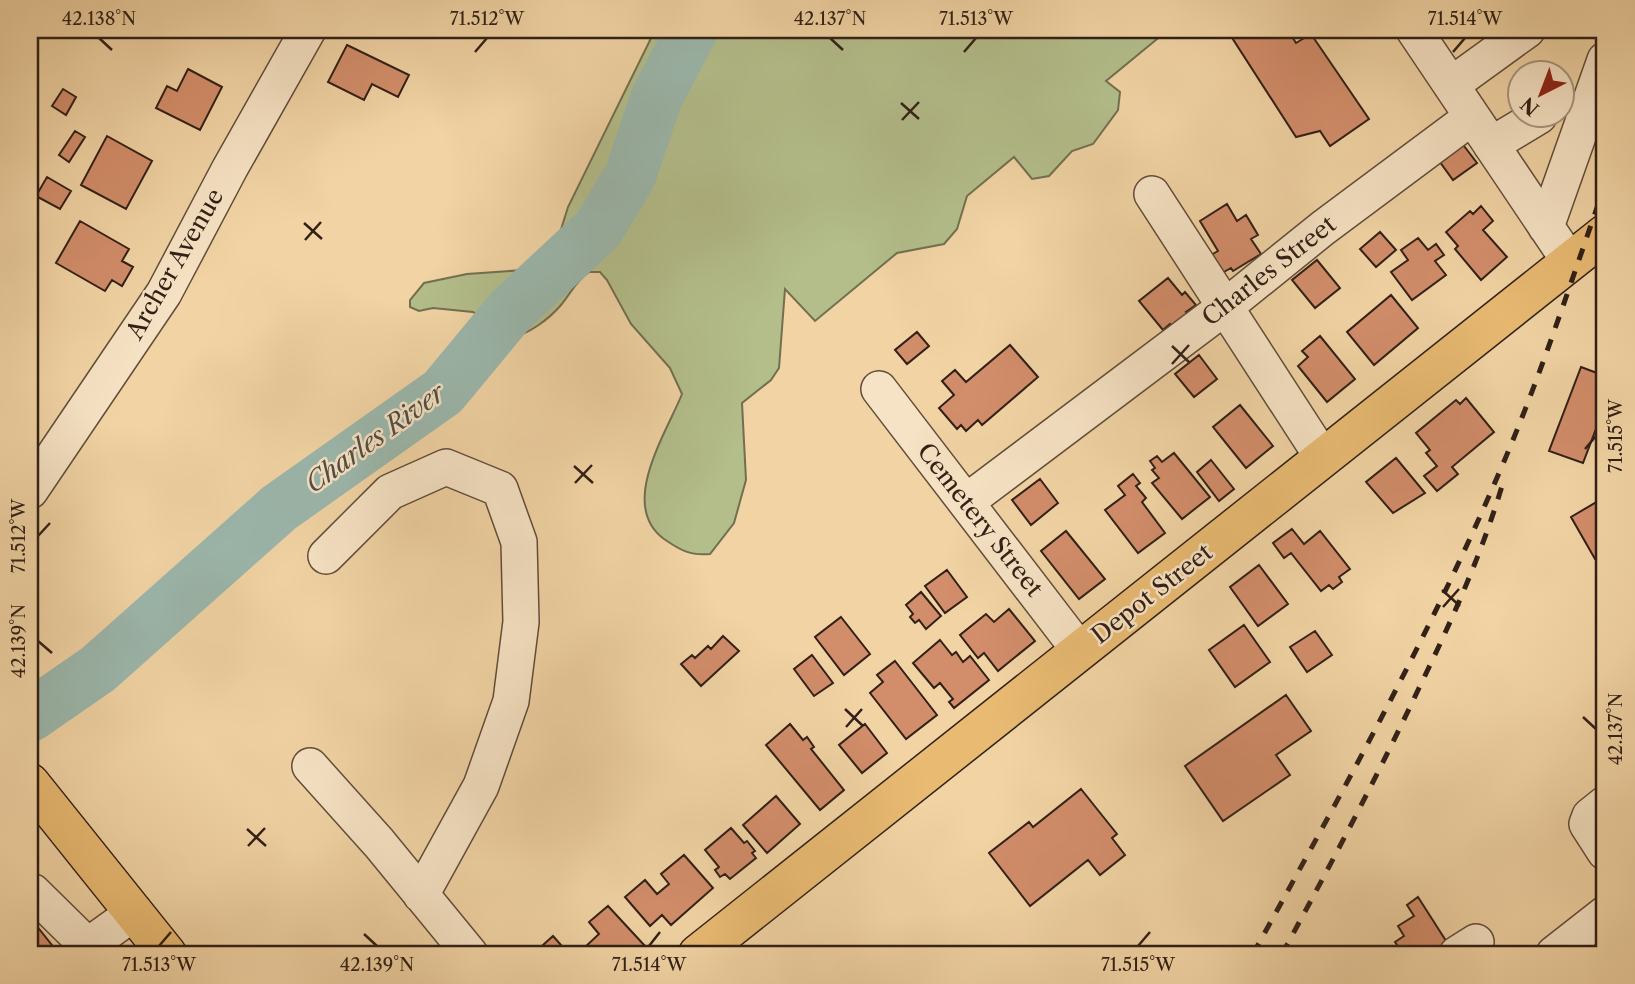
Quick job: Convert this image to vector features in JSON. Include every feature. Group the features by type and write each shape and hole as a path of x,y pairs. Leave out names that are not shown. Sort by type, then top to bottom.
{"main road":[{"name":"Depot Street","path":"713,950 1080,651 1605,234"},
{"path":"30,783 167,954"}],"street":[{"name":"Archer Avenue","path":"30,491 164,293 230,168 308,30"},
{"path":"1414,30 1570,262"},
{"path":"1451,85 1527,30"},
{"path":"1546,227 1577,101 1605,60"},
{"name":"Charles Street","path":"966,502 1225,307 1322,228 1482,131 1506,125"},
{"path":"1152,194 1323,458"},
{"name":"Cemetery Street","path":"879,389 1080,651"},
{"path":"326,556 390,492 446,467 500,489 519,542 521,622 511,701 481,786 421,895"},
{"path":"310,766 470,954"},
{"path":"1605,804 1590,816 1587,824 1605,852"},
{"path":"30,894 33,892 93,950 135,912"},
{"path":"1554,954 1605,914"}],"green space":[{"path":"655,30 1168,30 1106,81 1120,92 1118,110 1093,144 1072,151 1049,176 1032,179 1014,157 967,196 957,229 944,244 897,253 815,321 785,289 779,368 771,380 742,403 746,480 734,523 710,554 691,553 680,549 664,539 651,525 645,508 645,489 657,448 682,394 670,368 631,324 600,272 589,272 551,315 538,326 517,336 511,337 473,312 433,308 419,311 410,307 410,300 424,283 467,274 524,270 551,251 558,239 568,207"}],"building":[{"path":"1227,30 1288,30 1296,43 1311,34 1369,119 1330,146 1320,131 1296,137"},
{"path":"347,45 409,75 398,97 372,84 364,100 328,82"},
{"path":"188,69 222,87 200,130 156,108 167,86 177,91"},
{"path":"63,89 76,97 66,115 52,106"},
{"path":"75,131 85,137 69,162 59,155"},
{"path":"107,136 152,161 126,209 81,185"},
{"path":"1461,142 1477,163 1453,180 1437,158"},
{"path":"47,177 71,191 60,209 36,196"},
{"path":"1227,204 1237,221 1246,215 1258,235 1251,239 1261,254 1233,271 1231,268 1222,273 1211,255 1218,251 1200,221"},
{"path":"1481,206 1493,221 1483,230 1507,257 1481,280 1455,249 1458,246 1446,232 1470,211 1473,214"},
{"path":"80,221 129,249 122,261 133,267 122,286 112,280 105,291 56,263"},
{"path":"1380,232 1396,250 1376,267 1360,249"},
{"path":"1418,238 1428,250 1436,244 1444,255 1435,261 1446,275 1412,300 1391,272 1408,260 1401,250"},
{"path":"1317,260 1340,288 1315,308 1292,280"},
{"path":"1168,278 1182,295 1185,292 1196,305 1186,312 1190,316 1174,329 1170,324 1163,330 1139,301"},
{"path":"1391,295 1418,328 1374,365 1347,332"},
{"path":"917,332 929,346 907,364 895,350"},
{"path":"1320,336 1355,379 1327,402 1298,366 1308,357 1302,351"},
{"path":"1010,345 1038,377 982,425 978,420 966,431 961,425 957,429 939,408 954,395 942,381 955,370 966,382"},
{"path":"1199,355 1217,379 1194,397 1175,374"},
{"path":"1581,367 1605,376 1605,405 1583,463 1549,451"},
{"path":"1466,398 1494,432 1452,467 1458,474 1437,491 1424,476 1437,466 1426,453 1430,450 1416,433 1456,400 1460,404"},
{"path":"1240,405 1273,446 1246,468 1213,427"},
{"path":"1174,453 1210,497 1182,519 1152,483 1159,478 1152,470 1155,468 1150,461 1157,456 1162,462"},
{"path":"1396,458 1425,493 1393,513 1366,482"},
{"path":"1211,460 1234,489 1219,501 1197,472"},
{"path":"1133,474 1140,483 1136,486 1146,498 1142,502 1165,533 1138,553 1105,510 1125,495 1118,486"},
{"path":"1040,479 1058,503 1031,525 1012,500"},
{"path":"1605,497 1605,554 1595,559 1571,517"},
{"path":"1292,529 1304,544 1320,531 1350,569 1339,577 1342,582 1333,589 1329,585 1321,591 1291,553 1284,558 1273,543"},
{"path":"1066,531 1105,579 1079,599 1041,551"},
{"path":"1259,565 1288,604 1258,626 1230,587"},
{"path":"947,570 967,597 945,613 925,586"},
{"path":"921,592 941,616 926,629 919,620 915,623 910,617 913,614 906,605"},
{"path":"1009,609 1035,641 998,671 984,653 978,658 960,635 986,614 994,622"},
{"path":"841,617 870,654 844,675 815,637"},
{"path":"1244,625 1270,662 1235,687 1209,650"},
{"path":"1315,631 1332,655 1307,672 1290,647"},
{"path":"723,636 739,651 701,686 681,664 692,655 695,658 708,646 711,649"},
{"path":"940,640 952,655 956,652 963,662 970,656 989,680 954,708 949,702 953,699 940,683 934,688 913,663"},
{"path":"812,655 833,683 814,696 794,669"},
{"path":"895,661 937,715 906,739 870,693 883,682 877,675"},
{"path":"1286,695 1311,731 1276,755 1290,775 1223,821 1185,766"},
{"path":"790,724 803,740 807,737 814,747 811,749 844,790 820,810 766,745"},
{"path":"865,724 887,753 862,773 839,745"},
{"path":"1081,789 1117,834 1112,838 1125,855 1100,875 1088,860 1030,906 989,853 1029,822 1033,827"},
{"path":"776,796 800,824 767,853 743,825"},
{"path":"731,828 744,843 747,841 755,851 752,853 756,858 730,879 725,874 720,877 715,870 719,867 705,850"},
{"path":"684,855 713,888 671,925 662,915 650,926 625,897 645,880 657,894 669,884 661,874"},
{"path":"1418,897 1448,944 1432,954 1416,954 1413,949 1403,954 1395,942 1404,936 1398,926 1414,916 1407,905"},
{"path":"608,906 645,946 636,954 609,954 604,949 599,954 590,954 584,948 599,934 589,922"},
{"path":"32,920 59,954 30,954"},
{"path":"553,936 569,954 533,954"}],"waterway":[{"name":"Charles River","path":"30,716 98,669 279,508 443,392 510,311 598,229 630,176 656,99 692,30"}],"railway":[{"path":"1253,954 1382,716 1472,535 1528,402 1605,185"},
{"path":"1282,954 1369,789 1431,663 1475,563 1502,486"}]}
